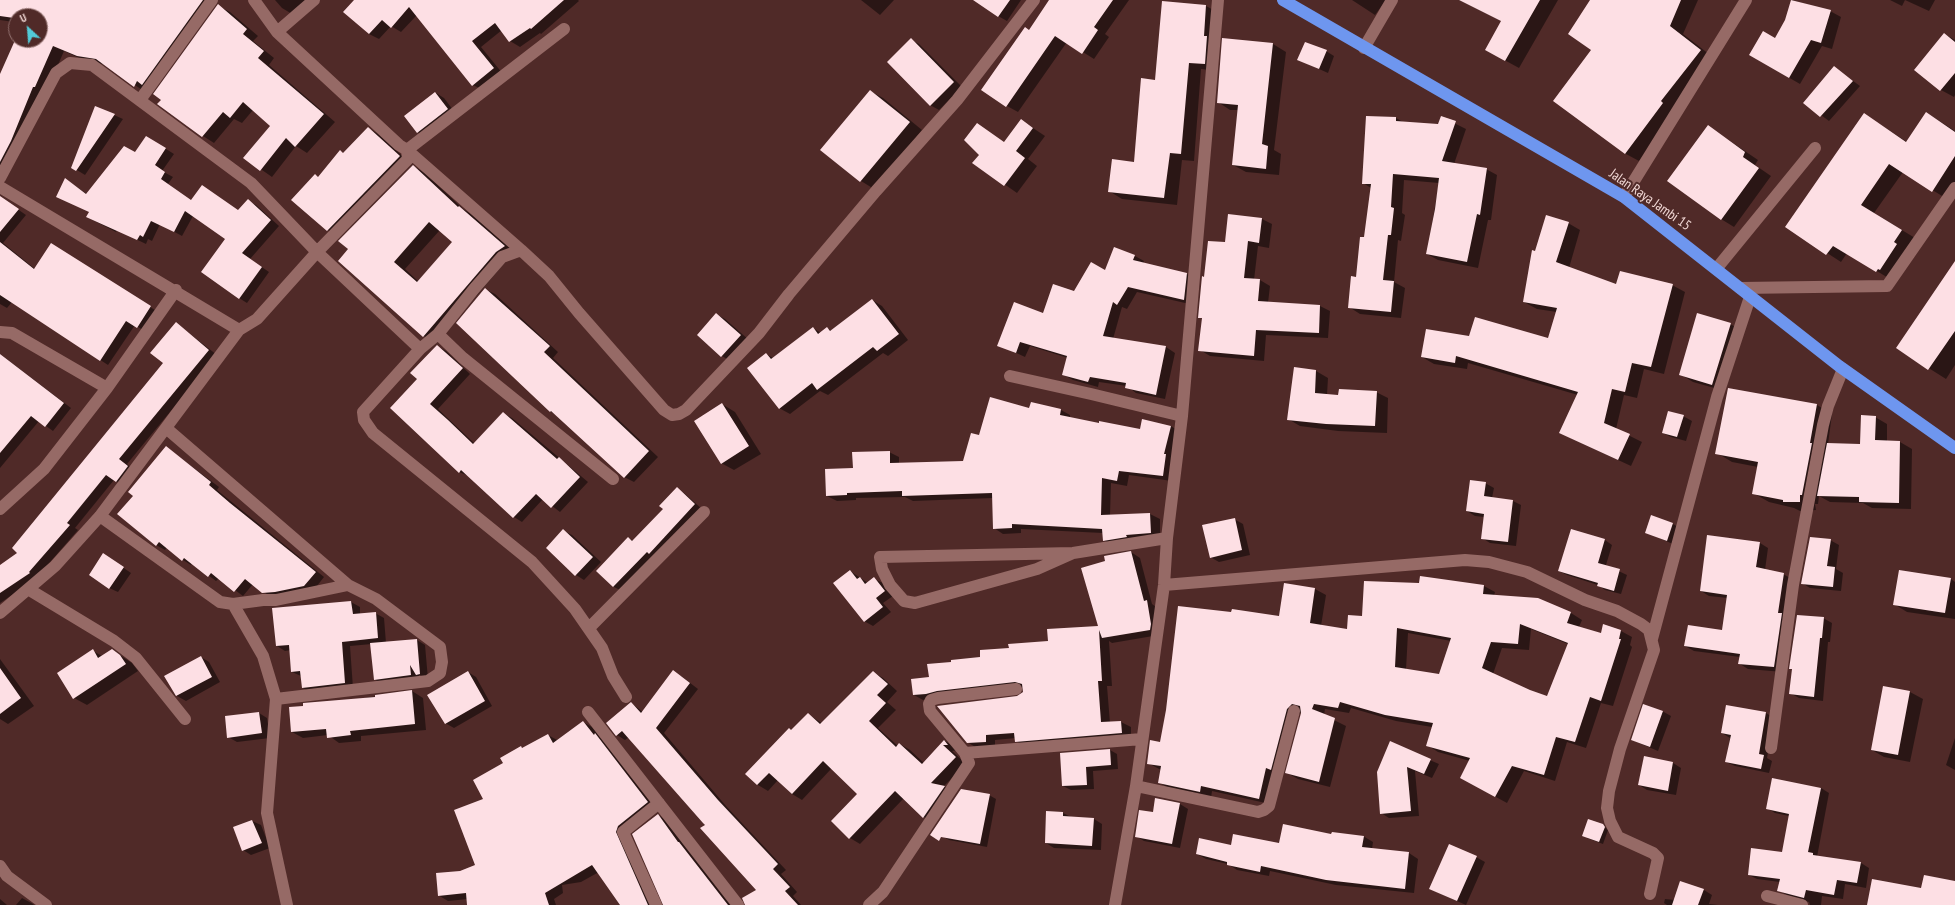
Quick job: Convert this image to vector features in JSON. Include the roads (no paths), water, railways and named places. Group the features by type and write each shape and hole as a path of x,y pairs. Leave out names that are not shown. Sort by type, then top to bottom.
{"highway":[{"name":"Jalan Raya Jambi 15","path":"1283,0 1624,197 1717,268 1750,297 1843,369 1955,448"}],"street":[{"path":"140,100 212,0"},
{"path":"254,0 277,32 399,145 407,150 549,276 579,313 664,410 672,415 679,414 695,401 759,333 789,294 866,203 957,100 1034,0"},
{"path":"277,32 314,0"},
{"path":"1115,905 1136,786 1164,586 1167,538 1182,416 1218,0"},
{"path":"1364,48 1392,0"},
{"path":"1624,197 1746,0"},
{"path":"407,150 564,29"},
{"path":"0,178 56,73 70,63 92,65 251,183 317,252 420,349"},
{"path":"1717,268 1815,148"},
{"path":"0,613 55,566 100,516 239,330 257,319 317,252 408,159 407,150"},
{"path":"0,187 176,290 239,330"},
{"path":"1740,288 1887,286 1955,188"},
{"path":"521,250 502,257 438,334 420,349 364,412 364,420 373,433 532,562 575,609 590,628 602,648 613,676 626,697"},
{"path":"0,509 44,469 108,388 176,290"},
{"path":"1652,639 1717,397 1750,297"},
{"path":"0,332 12,332 108,388"},
{"path":"438,334 464,358 613,479"},
{"path":"1771,748 1793,585 1823,425 1828,406 1843,369"},
{"path":"1010,376 1182,416"},
{"path":"166,428 348,585 376,599 440,647 442,662 440,672 428,681 276,699"},
{"path":"590,628 704,512"},
{"path":"100,516 220,602 233,604 263,600 276,600 348,585"},
{"path":"1073,553 1037,569 915,603 904,601 890,585 882,569 880,557 1073,553 1167,538"},
{"path":"1164,586 1465,560 1489,562 1527,572 1585,600 1617,611 1649,630 1654,650 1620,749 1609,791 1607,808 1610,821 1618,837 1653,853 1658,858 1650,894"},
{"path":"28,589 114,641 136,658 185,719"},
{"path":"233,604 263,656 276,699 267,813 287,905"},
{"path":"869,905 883,892 969,763 965,753 930,711 928,704 931,700 938,698 1016,689"},
{"path":"588,712 738,905"},
{"path":"1136,786 1258,812 1264,810 1268,806 1294,712"},
{"path":"965,753 1142,739"},
{"path":"656,905 623,832 659,803"},
{"path":"0,866 7,876 46,905"},
{"path":"1767,896 1802,905"}]}
